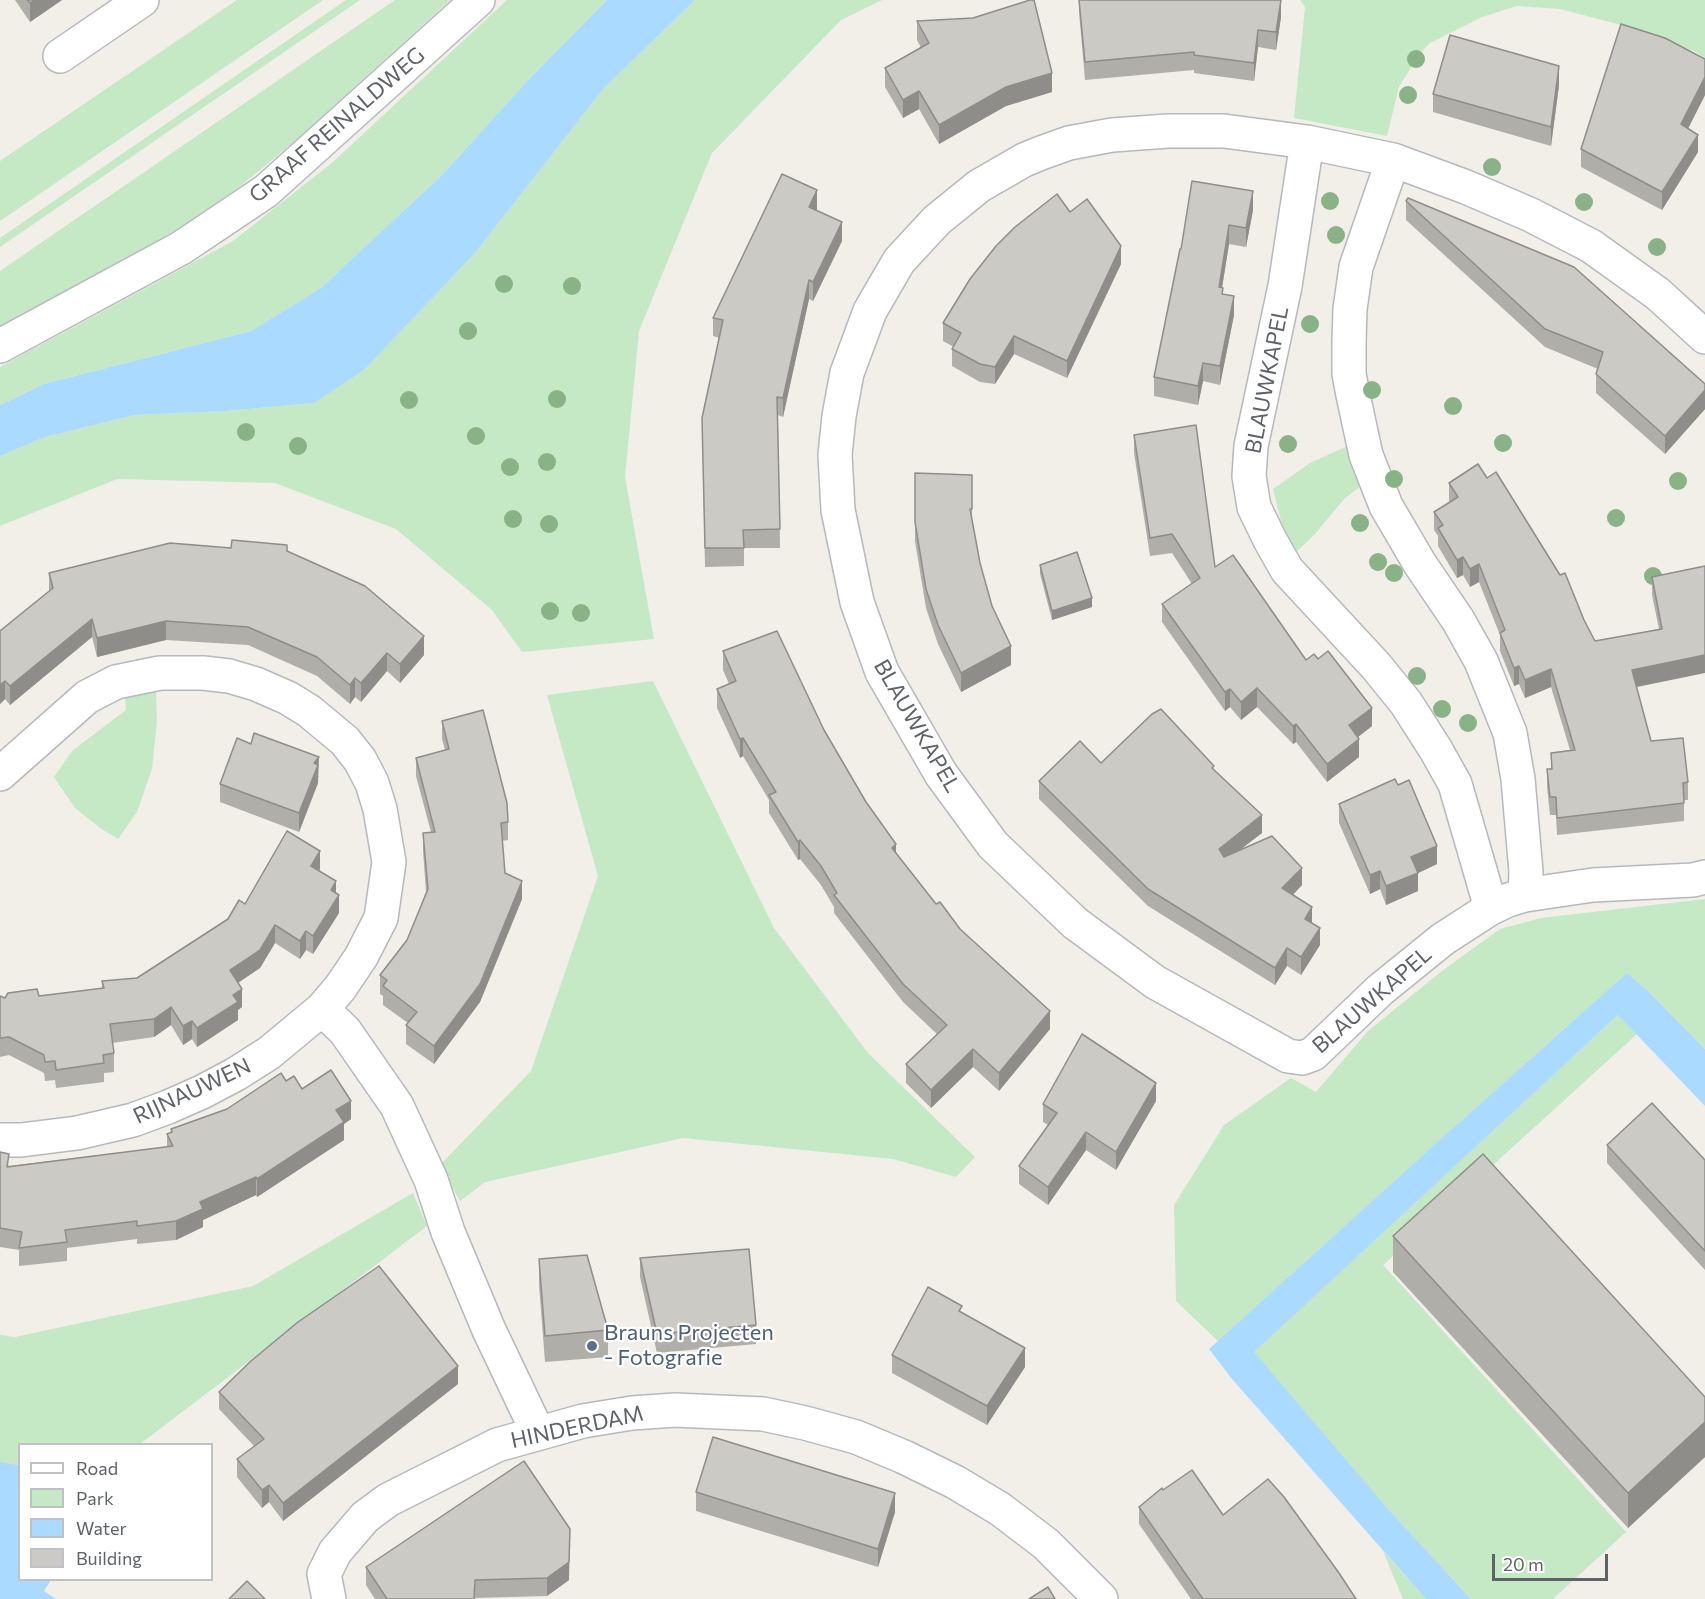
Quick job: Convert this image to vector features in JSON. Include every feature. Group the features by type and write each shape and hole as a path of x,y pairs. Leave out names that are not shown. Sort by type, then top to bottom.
{"street":[{"path":"60,56 142,0"},
{"name":"GRAAF REINALDWEG","path":"0,346 181,248 266,191 478,0"},
{"name":"BLAUWKAPEL","path":"1705,337 1658,294 1591,246 1531,215 1466,187 1393,160 1307,142 1224,131 1168,130 1112,135 1069,143 1024,160 979,186 937,219 899,261 867,317 847,373 838,416 836,482 838,510 857,602 882,672 941,774 998,850 1076,923 1155,982 1288,1056 1302,1058 1313,1054 1397,976 1443,939 1491,908 1525,895 1593,885 1705,878"},
{"name":"BLAUWKAPEL","path":"1307,142 1285,286 1251,446 1250,476 1254,507 1287,570 1376,666 1406,703 1436,750 1455,784 1491,908"},
{"path":"1393,160 1356,267 1350,309 1349,342 1349,374 1354,405 1366,455 1386,506 1420,564 1458,620 1481,661 1510,733 1518,779 1526,872 1525,895"},
{"name":"RIJNAUWEN","path":"0,774 87,697 116,682 159,673 203,673 229,676 256,684 288,698 309,711 345,741 360,760 372,783 380,809 389,862 381,918 371,941 351,974 322,1009 270,1053 236,1074 168,1107 133,1120 104,1128 30,1139 0,1140"},
{"path":"322,1009 345,1031 397,1106 431,1180 448,1232 489,1330 538,1433"},
{"name":"HINDERDAM","path":"329,1599 324,1575 335,1552 368,1515 388,1500 497,1444 583,1421 632,1413 675,1410 763,1414 856,1437 904,1457 955,1482 1000,1509 1046,1544 1101,1599"}],"green space":[{"path":"237,0 323,0 0,221 0,161"},
{"path":"346,0 360,0 0,247 0,238"},
{"path":"395,0 450,0 295,141 238,188 121,263 0,327 0,271"},
{"path":"507,0 607,0 530,78 442,175 321,288 251,331 44,384 0,405 0,367 233,241 333,162"},
{"path":"695,0 882,0 841,20 712,153 639,331 625,477 654,639 522,652 492,610 396,529 275,483 117,479 0,526 0,456 45,437 135,415 226,411 313,403 364,370 475,253 604,88"},
{"path":"1300,0 1705,0 1705,58 1694,51 1629,27 1560,9 1517,6 1482,17 1430,43 1419,54 1399,87 1387,136 1294,118 1305,7"},
{"path":"1350,445 1365,483 1345,498 1314,535 1297,551 1289,540 1281,521 1273,489 1310,463"},
{"path":"653,681 774,928 868,1053 975,1157 956,1177 893,1159 683,1138 485,1182 460,1201 440,1165 531,1071 598,876 547,695"},
{"path":"156,691 157,721 152,769 137,812 118,839 75,808 54,777 72,751 126,710 125,698"},
{"path":"1705,899 1705,1049 1627,973 1218,1341 1176,1301 1174,1205 1224,1125 1291,1078 1316,1092 1368,1031 1442,971 1500,929 1541,918"},
{"path":"1618,1015 1637,1034 1383,1265 1626,1532 1553,1599 1471,1599 1388,1509 1253,1352"},
{"path":"413,1193 427,1226 141,1443 18,1443 18,1465 0,1462 0,1335 15,1337 253,1286"},
{"path":"1383,1551 1426,1599 1403,1599"}],"water":[{"path":"607,0 695,0 604,88 475,253 364,370 314,403 226,411 135,415 45,437 0,456 0,405 44,384 251,331 321,288 442,175 530,78"},
{"path":"1627,973 1705,1049 1705,1106 1618,1015 1254,1352 1388,1509 1471,1599 1426,1599 1232,1379 1209,1349"},
{"path":"0,1462 18,1465 18,1581 50,1581 44,1591 56,1599 0,1599"}],"building":[{"path":"1034,0 1052,73 1006,87 939,125 919,91 903,100 885,68 929,43 917,21 973,18"},
{"path":"1079,0 1281,0 1276,32 1258,30 1254,63 1194,55 1194,52 1085,62"},
{"path":"1621,24 1665,38 1705,59 1705,77 1681,124 1698,135 1662,192 1581,149"},
{"path":"1450,35 1559,66 1551,127 1433,94"},
{"path":"782,174 817,190 809,207 842,222 813,282 809,280 783,398 777,397 780,529 743,530 744,548 705,548 702,418 723,320 713,318"},
{"path":"1192,181 1253,191 1246,228 1229,225 1219,287 1223,288 1222,294 1234,296 1220,366 1203,363 1198,386 1154,377 1181,249"},
{"path":"1057,194 1070,212 1087,199 1121,246 1067,361 1014,336 995,367 980,364 952,349 961,333 943,323 970,279 996,246 1015,227"},
{"path":"1408,198 1574,267 1705,384 1705,390 1665,436 1596,374 1603,352 1545,329 1406,201"},
{"path":"1196,425 1215,567 1233,555 1306,660 1314,654 1318,659 1328,651 1372,708 1349,725 1359,739 1327,764 1296,724 1293,726 1257,688 1241,702 1230,689 1225,692 1162,604 1200,578 1172,534 1150,538 1134,435"},
{"path":"1478,464 1487,478 1496,472 1560,575 1565,573 1595,641 1662,629 1652,577 1705,566 1705,655 1632,670 1651,741 1683,738 1688,782 1683,783 1684,803 1557,818 1556,797 1550,797 1547,769 1552,769 1551,753 1575,750 1551,669 1525,680 1519,666 1514,668 1500,633 1505,630 1479,564 1470,569 1463,557 1457,560 1438,528 1443,525 1434,512 1458,497 1449,483"},
{"path":"915,473 972,475 972,509 970,509 980,563 992,606 1011,646 961,673 938,625 926,589 915,522"},
{"path":"232,540 287,545 287,551 365,586 424,636 400,664 387,653 361,683 355,678 350,685 317,657 248,627 166,621 97,638 92,619 10,686 5,681 0,685 0,631 53,588 49,573 170,543 231,548"},
{"path":"1077,552 1092,598 1052,611 1040,565"},
{"path":"777,631 824,730 866,802 896,844 892,848 936,904 940,902 960,929 1050,1011 999,1073 973,1049 931,1090 906,1064 947,1025 903,984 834,895 837,893 821,866 800,840 798,842 769,795 776,792 743,738 740,739 717,689 736,681 723,651"},
{"path":"1161,709 1214,766 1212,768 1262,815 1219,849 1224,857 1272,836 1302,868 1282,888 1312,907 1305,919 1320,928 1301,957 1287,948 1275,968 1148,889 1039,781 1080,741 1101,763 1152,714"},
{"path":"483,710 507,803 508,822 501,823 505,873 522,881 480,984 434,1046 406,1025 417,1012 383,986 387,980 380,975 407,940 428,889 423,833 435,832 416,758 449,749 442,721"},
{"path":"254,733 319,757 314,763 318,765 299,813 220,784 237,738 251,744"},
{"path":"1395,779 1398,785 1409,780 1437,846 1411,857 1418,873 1386,886 1380,871 1370,875 1339,804"},
{"path":"287,831 320,851 311,866 336,881 331,890 339,895 313,936 306,931 300,941 275,925 260,950 230,970 242,989 233,995 238,1002 197,1028 192,1021 183,1026 171,1007 154,1019 110,1024 114,1053 103,1055 104,1063 56,1070 55,1061 45,1062 44,1055 9,1037 0,1038 0,996 5,998 8,993 37,989 39,996 104,988 102,981 137,978 228,919 239,900 245,904"},
{"path":"1082,1034 1156,1083 1116,1152 1086,1132 1048,1187 1019,1166 1057,1113 1043,1104"},
{"path":"331,1070 351,1101 336,1110 344,1122 257,1179 256,1177 200,1202 203,1209 176,1221 137,1226 137,1221 65,1230 67,1242 19,1248 22,1232 0,1228 0,1152 9,1154 7,1167 173,1146 167,1134 172,1132 171,1129 227,1109 281,1073 286,1081 294,1076 302,1089"},
{"path":"1652,1103 1705,1160 1705,1251 1607,1145"},
{"path":"1483,1154 1705,1397 1705,1422 1628,1493 1393,1236"},
{"path":"749,1249 756,1325 657,1334 640,1258"},
{"path":"587,1255 608,1330 545,1336 539,1259"},
{"path":"379,1266 458,1366 283,1503 269,1485 262,1490 237,1459 264,1439 219,1392 251,1361 298,1322"},
{"path":"928,1287 962,1306 959,1311 1025,1348 987,1406 892,1355"},
{"path":"713,1437 895,1493 878,1549 696,1492"},
{"path":"524,1461 570,1529 569,1562 547,1578 475,1580 474,1599 387,1599 366,1567"},
{"path":"1192,1470 1223,1515 1268,1479 1284,1497 1356,1599 1203,1599 1139,1507 1162,1488 1163,1490"},
{"path":"247,1581 265,1599 229,1599"},
{"path":"1048,1587 1055,1599 1029,1599"}],"place":[{"name":"Brauns Projecten - Fotografie","path":"592,1346"}]}
